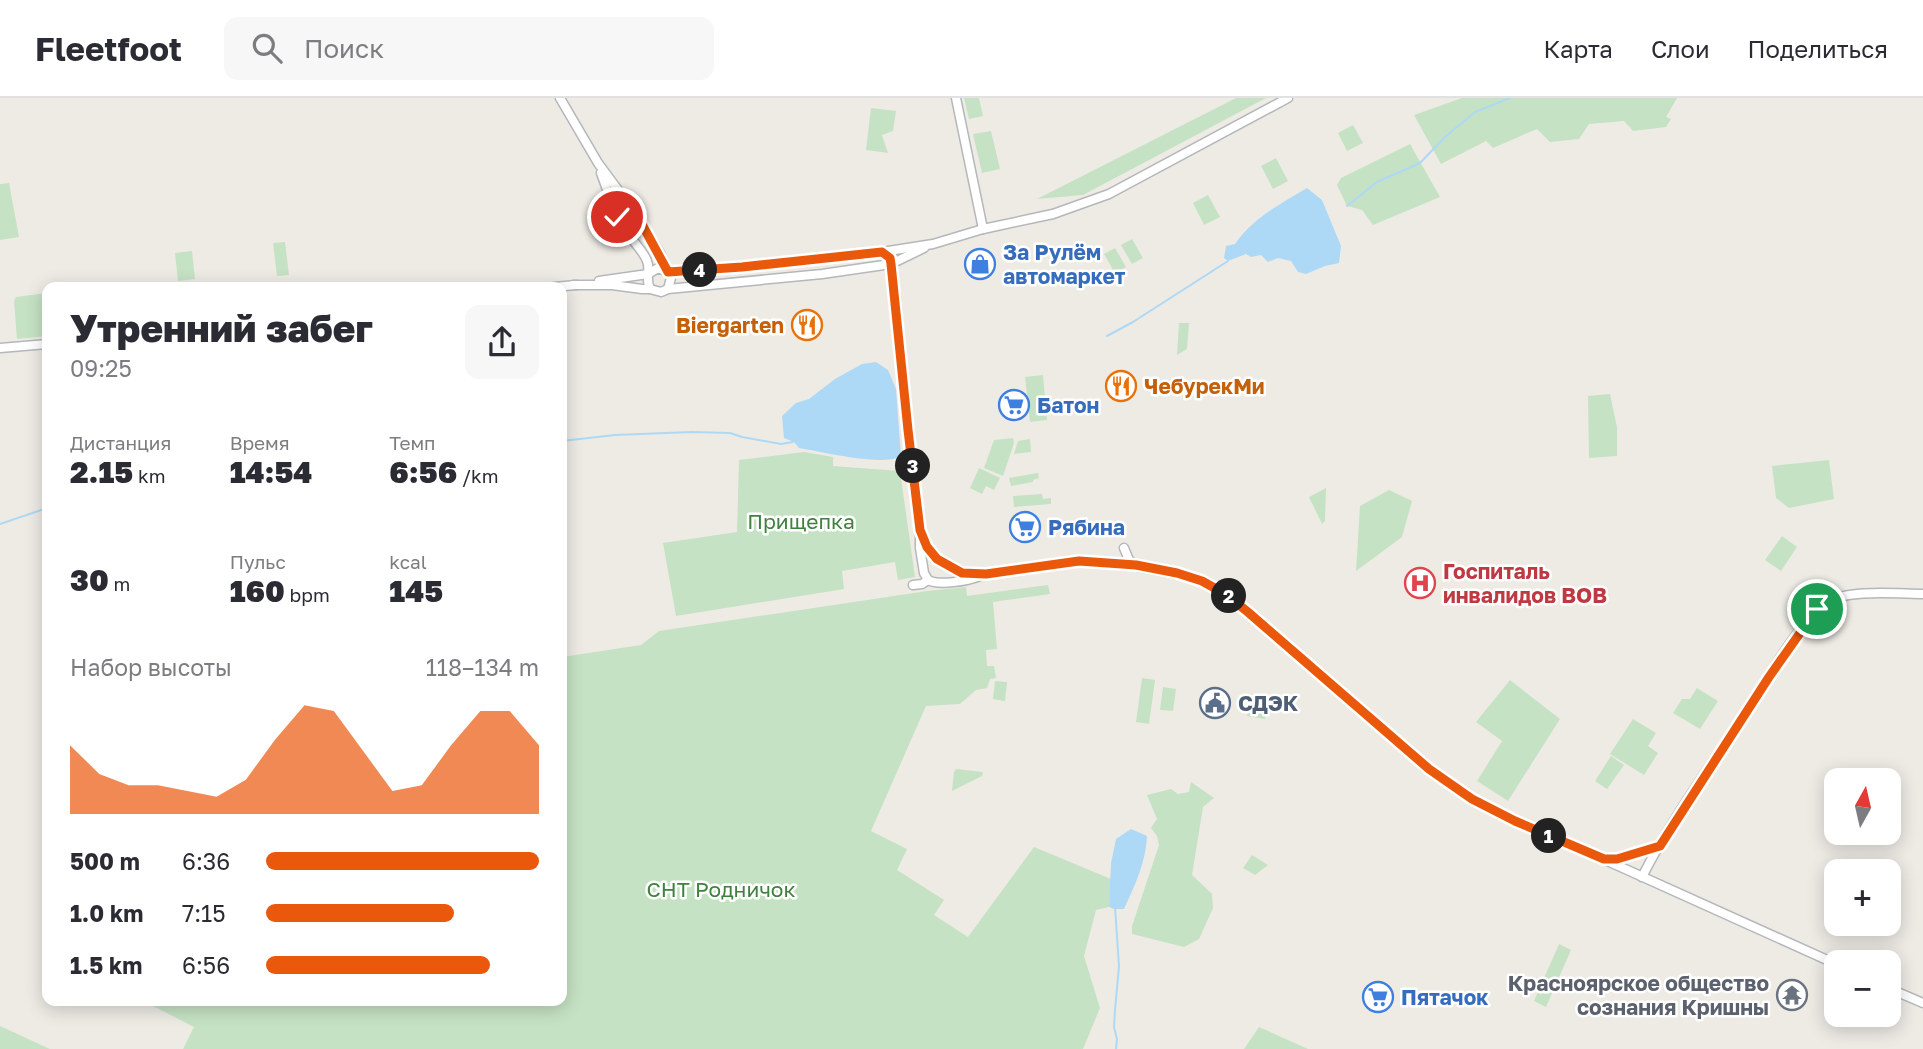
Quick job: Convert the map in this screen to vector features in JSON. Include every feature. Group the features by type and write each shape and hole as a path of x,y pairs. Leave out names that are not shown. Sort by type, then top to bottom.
{"main road":[{"path":"560,98 598,163 638,217 671,278 668,289"},
{"path":"956,98 983,229"},
{"path":"567,286 648,274 658,268 668,272 742,267 882,252 933,244 983,229 1053,214 1108,194 1288,98"},
{"path":"598,163 617,217"},
{"path":"629,210 638,217 641,228 636,234 624,236 617,231 615,222 621,212 629,210"},
{"path":"631,236 647,261 646,281 650,289"},
{"path":"573,285 612,285 657,292 801,276 891,264 933,244"},
{"path":"882,252 890,258 891,264 924,571 928,580 934,583 972,579 986,574"},
{"path":"0,348 42,344"},
{"path":"920,530 927,547 937,559 962,573 986,574 1079,561 1136,565 1190,576 1209,584 1227,595 1293,650 1429,769 1472,799 1515,821 1824,959"},
{"path":"1124,548 1129,560 1136,565"},
{"path":"928,580 913,585 928,563 937,559"},
{"path":"943,581 947,575 947,566"},
{"path":"1642,877 1769,677 1817,609 1828,601 1845,595 1923,594"},
{"path":"1604,859 1617,859 1660,846"},
{"path":"1901,994 1923,1003"}],"green space":[{"path":"964,98 979,98 983,116 969,119"},
{"path":"1236,98 1266,98 1083,195 1037,199"},
{"path":"1462,98 1677,98 1666,117 1671,119 1666,127 1633,131 1624,121 1589,124 1579,139 1550,142 1537,129 1493,148 1486,141 1441,164 1414,115"},
{"path":"871,108 896,111 893,131 882,135 888,153 866,150"},
{"path":"1353,125 1363,143 1347,151 1338,133"},
{"path":"991,131 1000,169 982,173 973,134"},
{"path":"1410,144 1440,197 1373,225 1362,210 1347,206 1337,185 1341,178"},
{"path":"1276,158 1288,181 1273,189 1261,166"},
{"path":"9,183 19,237 0,240 0,184"},
{"path":"1208,195 1220,217 1204,225 1193,203"},
{"path":"628,215 634,218 637,224 634,230 628,233 622,230 619,224 622,218"},
{"path":"1132,239 1143,258 1132,264 1121,245"},
{"path":"285,242 289,275 277,276 273,243"},
{"path":"1115,248 1126,267 1115,273 1104,254"},
{"path":"192,251 195,279 178,281 175,253"},
{"path":"42,294 42,336 17,339 16,297"},
{"path":"1179,323 1189,323 1187,349 1177,355"},
{"path":"1043,375 1047,420 1030,422 1025,377"},
{"path":"1610,394 1617,427 1617,456 1589,458 1588,396"},
{"path":"1013,438 1014,443 1003,476 984,468 994,440"},
{"path":"1030,439 1031,452 1014,454 1018,441"},
{"name":"Прищепка","path":"804,452 833,457 833,466 900,471 915,577 898,580 895,562 842,571 844,589 676,616 663,543 737,532 739,460"},
{"path":"1829,460 1834,499 1789,508 1776,498 1772,466"},
{"path":"979,468 1000,478 994,490 986,486 982,494 970,488"},
{"path":"1038,473 1039,478 1033,482 1011,486 1009,478"},
{"path":"1326,488 1325,521 1322,524 1309,497"},
{"path":"1389,490 1412,501 1402,537 1356,571 1360,506"},
{"path":"1042,494 1043,499 1051,498 1051,504 1014,507 1013,496"},
{"path":"1782,536 1797,547 1781,571 1765,560"},
{"name":"СНТ Родничок","path":"1048,585 1050,594 993,602 997,649 986,650 987,666 994,666 996,678 990,679 987,688 976,690 960,704 926,706 871,831 907,849 897,870 944,900 934,915 968,937 1034,847 1111,879 1109,907 1096,910 1084,956 1100,1008 1083,1049 183,1049 194,1027 153,1006 567,1006 567,656 641,645 659,631 927,591 966,587 967,596"},
{"path":"1142,678 1155,680 1149,724 1136,722"},
{"path":"1510,680 1560,719 1508,801 1477,781 1502,741 1476,722"},
{"path":"995,681 1007,682 1005,701 993,699"},
{"path":"1163,687 1176,689 1173,711 1160,710"},
{"path":"1697,688 1718,701 1700,729 1673,713 1682,699 1690,699"},
{"path":"1250,698 1268,701 1265,719 1247,716"},
{"path":"1633,719 1656,733 1648,746 1658,753 1644,775 1610,754"},
{"path":"1611,756 1624,765 1607,789 1595,781"},
{"path":"956,769 983,772 982,776 952,791"},
{"path":"1191,782 1214,798 1203,807 1192,875 1212,894 1213,908 1199,939 1184,947 1132,934 1132,926 1159,845 1151,828 1157,819 1147,795 1171,789 1178,794 1189,792"},
{"path":"1252,855 1268,865 1255,875 1243,868"},
{"path":"1559,944 1571,950 1546,1007 1534,1001"},
{"path":"0,1026 50,1049 0,1049"},
{"path":"1259,1027 1308,1049 1244,1049"}],"water":[{"path":"1307,188 1322,200 1341,246 1339,263 1306,274 1298,272 1291,261 1278,258 1268,262 1261,255 1251,257 1246,254 1228,261 1224,258 1226,246 1235,244 1259,219"},
{"path":"876,362 888,370 896,389 901,457 878,460 851,457 799,448 794,442 784,438 782,416 796,403 809,399 835,379 862,364"},
{"path":"1131,829 1147,836 1145,855 1124,909 1114,909 1109,907 1111,863 1116,839"}],"waterway":[{"path":"1347,206 1377,182 1420,163 1475,112 1510,98"},
{"path":"1107,336 1228,261"},
{"path":"567,440 615,435 692,432 730,433 781,444 793,442"},
{"path":"0,524 42,510"},
{"path":"1115,907 1119,966 1114,1027 1116,1049"}],"place":[{"name":"За Рулём автомаркет","path":"980,264"},
{"name":"Biergarten","path":"807,325"},
{"name":"ЧебурекМи","path":"1121,386"},
{"name":"Батон","path":"1014,405"},
{"name":"Рябина","path":"1025,527"},
{"name":"Госпиталь инвалидов ВОВ","path":"1420,583"},
{"name":"СДЭК","path":"1215,703"},
{"name":"Красноярское общество сознания Кришны","path":"1792,995"},
{"name":"Пятачок","path":"1378,997"}],"route":[{"path":"617,217 621,212 631,210 638,217 668,272 882,252 890,258 896,298 920,530 927,547 937,559 962,573 986,574 1079,561 1136,565 1202,581 1227,595 1429,769 1472,799 1550,837 1604,859 1617,859 1660,846 1769,677 1817,609"}]}
